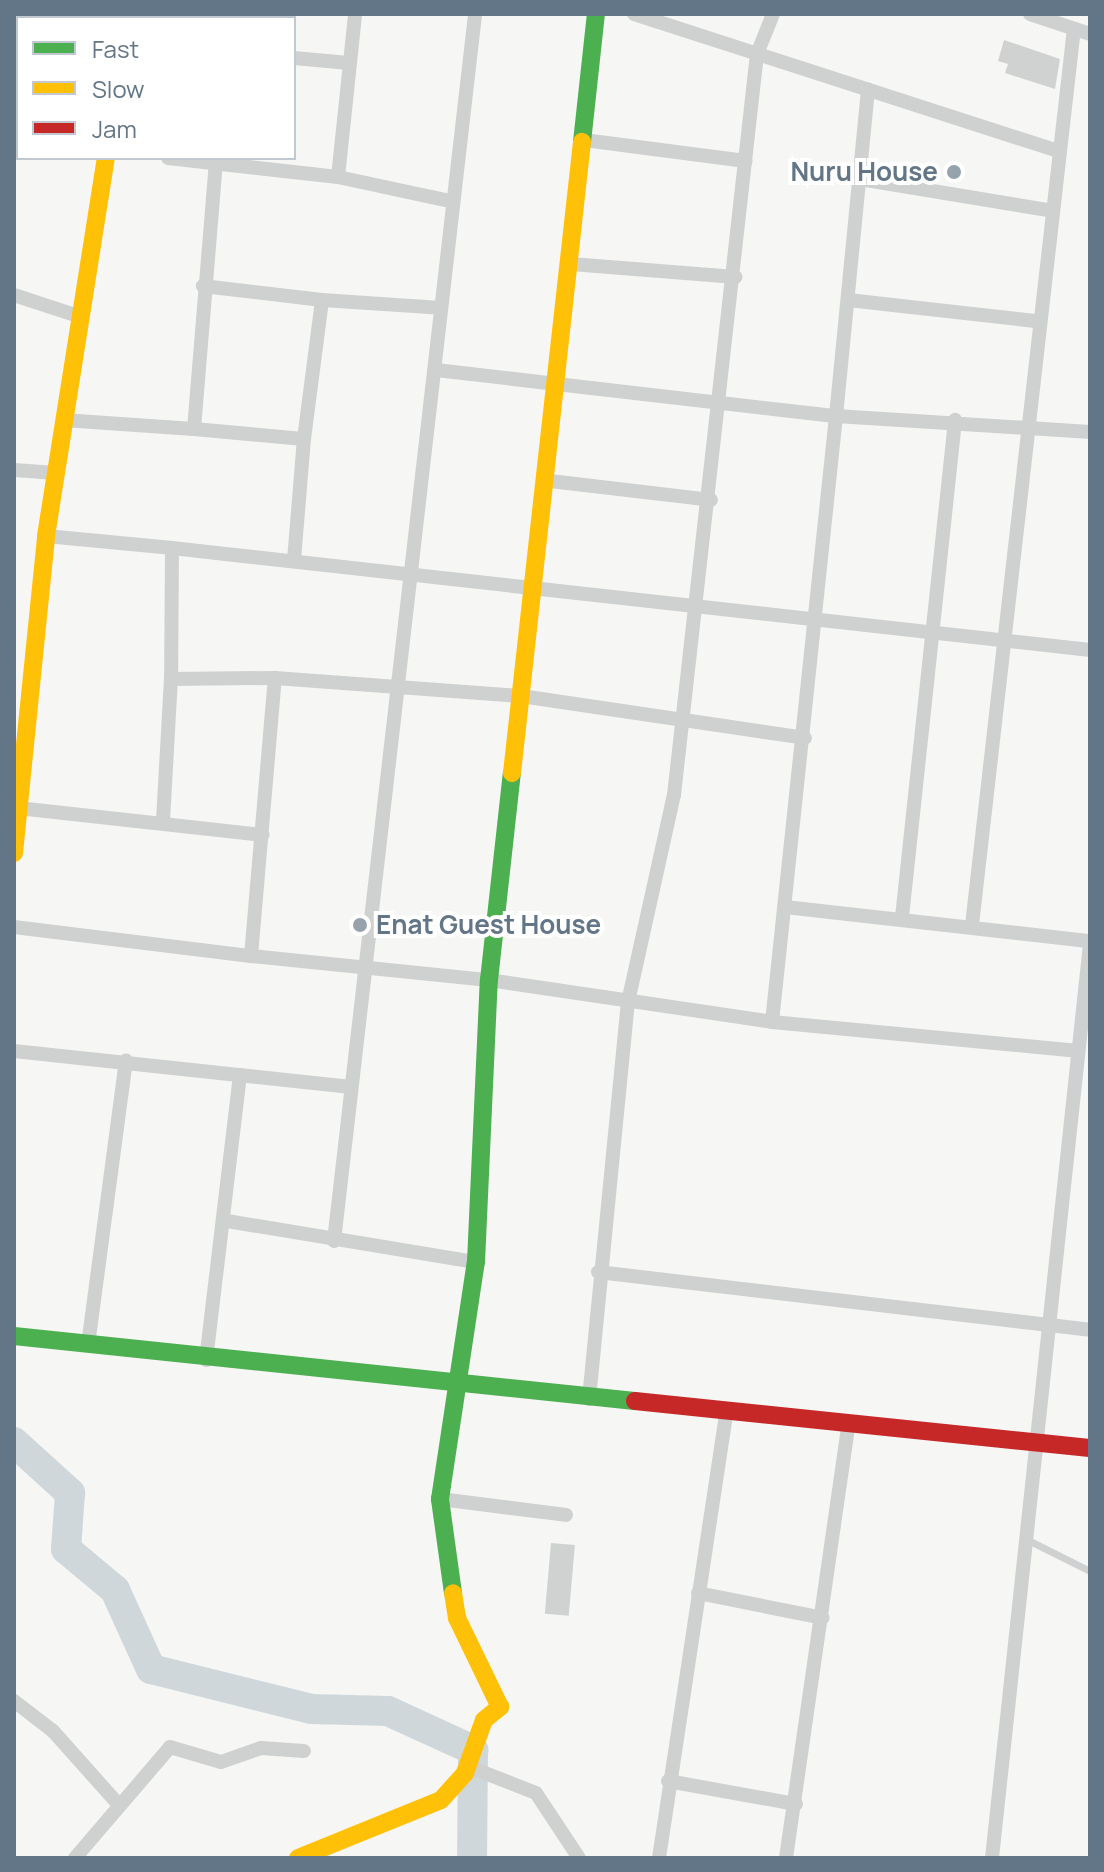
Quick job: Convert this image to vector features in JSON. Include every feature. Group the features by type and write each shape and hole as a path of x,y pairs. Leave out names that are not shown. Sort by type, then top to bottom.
{"street":[{"path":"338,177 355,14"},
{"path":"334,1241 436,370 450,201 475,14"},
{"path":"298,1858 441,1800 467,1766 500,1698 457,1618 440,1499 476,1262 489,980 521,696 550,481 596,14"},
{"path":"634,14 1056,150"},
{"path":"589,1399 598,1272 628,1002 683,722 722,406 757,54 773,14"},
{"path":"1030,14 1090,34"},
{"path":"972,925 1035,321 1074,29"},
{"path":"296,58 349,63"},
{"path":"772,1022 805,738 868,90"},
{"path":"584,140 746,161"},
{"path":"14,853 46,536 78,316 106,160"},
{"path":"184,160 338,177 450,201"},
{"path":"194,429 203,286 216,164"},
{"path":"860,179 1048,210"},
{"path":"571,264 735,277"},
{"path":"203,286 322,300 441,308"},
{"path":"14,295 78,316"},
{"path":"294,560 304,439 322,300"},
{"path":"848,300 1035,321"},
{"path":"436,370 722,406 836,416 955,420 1090,432"},
{"path":"63,420 304,439"},
{"path":"902,917 937,634 955,420"},
{"path":"14,470 56,473"},
{"path":"550,481 711,500"},
{"path":"46,536 410,572 816,621 1090,650"},
{"path":"163,821 171,679 172,548"},
{"path":"171,679 275,678 521,696 805,738"},
{"path":"251,956 275,678"},
{"path":"18,808 163,821 263,835"},
{"path":"785,907 972,925 1090,942 1082,1044 992,1858"},
{"path":"14,927 251,956 489,980 772,1022 1082,1044"},
{"path":"14,1051 351,1087"},
{"path":"88,1345 126,1061"},
{"path":"206,1360 227,1221 240,1075"},
{"path":"227,1221 476,1262"},
{"path":"598,1272 1049,1321 1090,1330"},
{"path":"14,1336 206,1360 589,1399 727,1409 1090,1448"},
{"path":"659,1858 668,1781 727,1409"},
{"path":"786,1858 849,1423"},
{"path":"440,1499 566,1515"},
{"path":"698,1593 823,1618"},
{"path":"14,1701 53,1731 119,1805"},
{"path":"75,1858 170,1747 221,1762 261,1748 304,1751"},
{"path":"467,1766 536,1793 579,1858"},
{"path":"668,1781 796,1804"}],"lane":[{"path":"1028,1540 1090,1571"}],"building":[{"path":"1004,40 1060,59 1055,89 1005,73 1008,64 998,61"},
{"path":"551,1543 575,1545 569,1616 545,1614"}],"waterway":[{"path":"14,1442 70,1493 66,1549 115,1590 151,1669 311,1709 388,1711 473,1750 472,1858"}],"traffic: fast":[{"path":"582,142 596,14"},
{"path":"453,1593 440,1499 476,1262 489,980 512,773"},
{"path":"14,1336 635,1401"}],"traffic: slow":[{"path":"512,773 582,142"},
{"path":"14,853 46,536 106,160"},
{"path":"298,1858 441,1800 465,1773 484,1720 500,1707 457,1618 453,1593"}],"traffic: jam":[{"path":"635,1401 1090,1448"}],"place":[{"name":"Nuru House","path":"954,172"},
{"name":"Enat Guest House","path":"360,925"}]}
